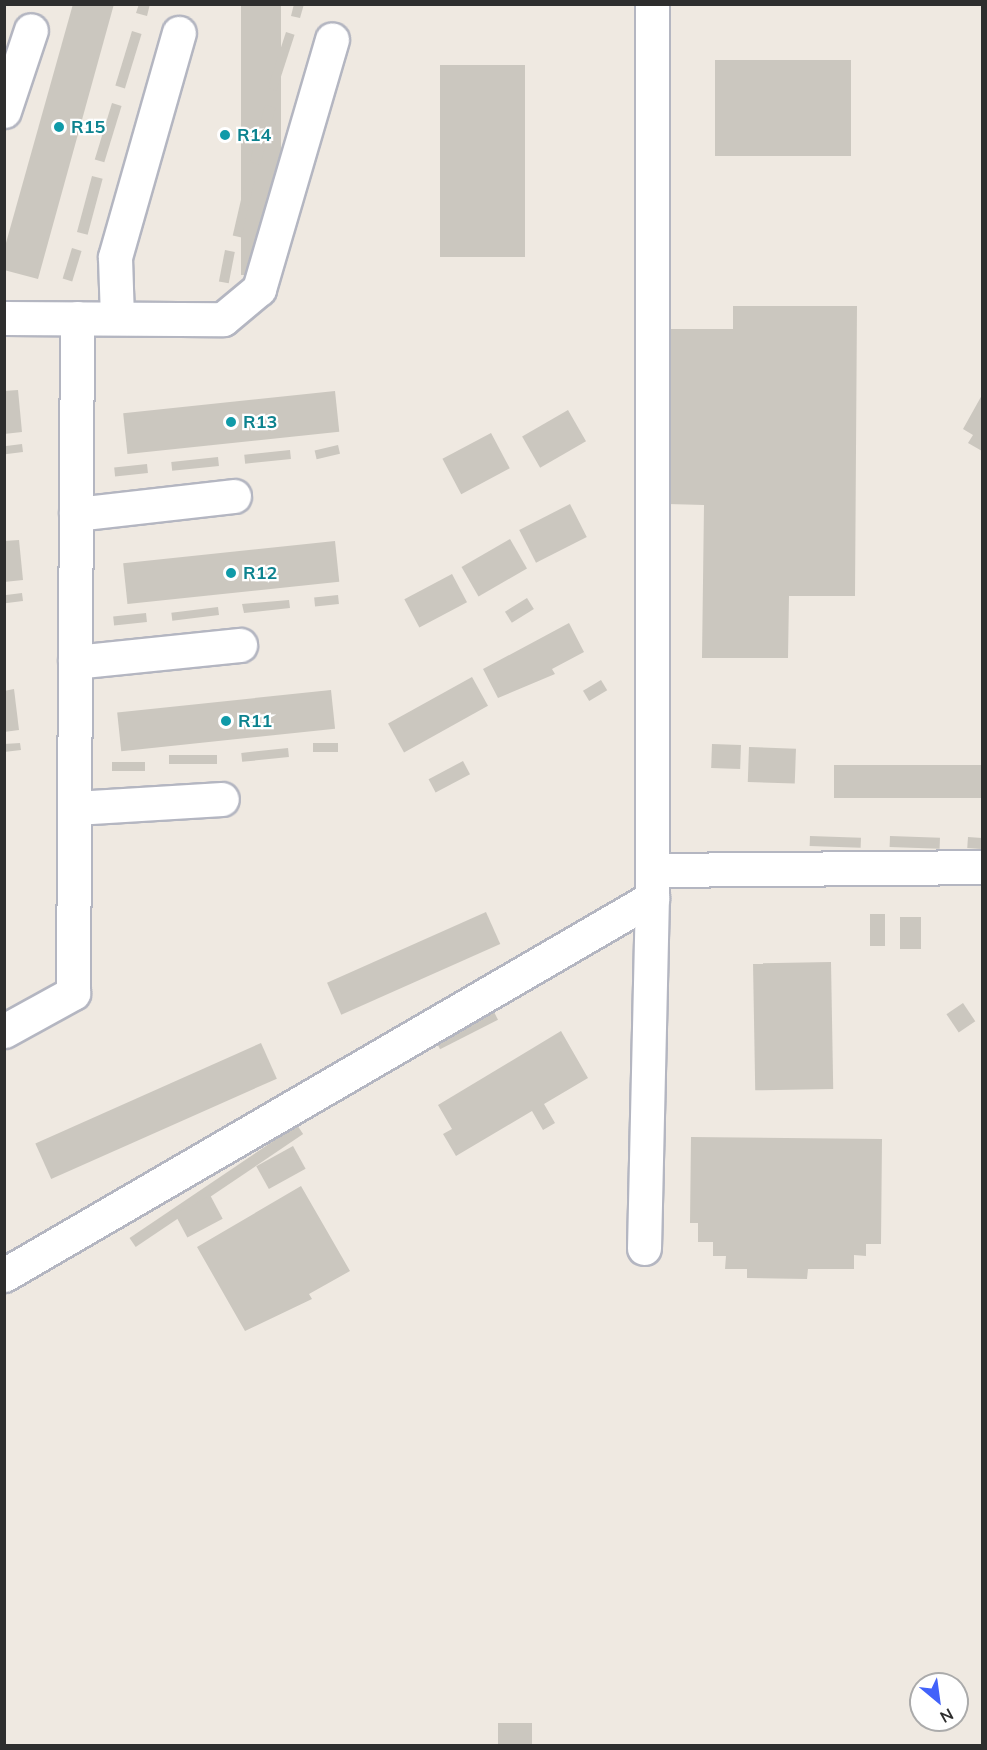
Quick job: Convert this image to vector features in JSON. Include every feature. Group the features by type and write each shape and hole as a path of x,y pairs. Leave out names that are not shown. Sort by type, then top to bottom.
{"street":[{"path":"644,1248 652,884 651,4"},
{"path":"4,111 31,30"},
{"path":"117,318 115,257 179,33"},
{"path":"4,318 223,319 259,288 332,39"},
{"path":"4,1032 74,993 77,318"},
{"path":"76,513 234,496"},
{"path":"75,662 240,645"},
{"path":"75,808 222,799"},
{"path":"4,1275 652,884 982,867"}],"building":[{"name":"R15","path":"73,4 114,4 38,279 4,270 4,250"},
{"path":"139,4 150,4 147,16 136,13"},
{"path":"241,4 281,4 281,275 241,275"},
{"path":"294,4 304,4 300,18 291,16"},
{"path":"132,31 142,34 125,88 115,86"},
{"path":"286,32 295,35 276,91 268,88"},
{"path":"715,60 851,60 851,156 715,156"},
{"path":"440,65 525,65 525,257 440,257"},
{"path":"112,103 122,106 104,162 95,159"},
{"path":"265,105 276,108 260,165 250,162"},
{"path":"92,176 103,179 88,235 77,232"},
{"path":"246,178 255,180 241,238 233,235"},
{"path":"72,248 82,251 72,282 63,279"},
{"path":"225,250 235,252 229,283 219,281"},
{"path":"733,306 857,306 855,596 789,596 788,658 702,658 704,505 668,504 670,329 733,329"},
{"path":"18,390 22,432 4,434 4,391"},
{"name":"R13","path":"335,391 339,432 127,454 123,413"},
{"path":"982,395 982,451 968,443 973,435 963,429"},
{"path":"568,410 586,441 540,468 522,436"},
{"path":"491,433 510,468 461,494 442,459"},
{"path":"22,444 23,452 5,454 4,446"},
{"path":"338,445 340,454 317,459 315,450"},
{"path":"290,450 291,459 245,464 244,455"},
{"path":"218,457 219,466 172,471 171,462"},
{"path":"147,464 148,473 115,476 114,467"},
{"path":"570,504 587,537 536,563 519,530"},
{"path":"510,539 527,568 479,596 462,567"},
{"path":"19,540 23,580 4,582 4,541"},
{"name":"R12","path":"335,541 339,582 127,604 123,563"},
{"path":"452,574 467,602 419,628 404,599"},
{"path":"22,593 23,601 5,603 4,595"},
{"path":"338,595 339,604 315,606 314,598"},
{"path":"527,598 534,609 512,623 505,612"},
{"path":"289,600 290,608 244,613 242,604"},
{"path":"218,607 219,615 172,621 171,613"},
{"path":"146,613 147,622 114,625 113,616"},
{"path":"569,623 584,652 552,669 555,674 498,698 483,669"},
{"path":"472,677 488,706 404,752 388,724"},
{"path":"601,680 607,690 589,701 583,691"},
{"path":"14,689 19,730 4,732 4,691"},
{"name":"R11","path":"331,690 335,729 121,751 117,712"},
{"path":"20,743 21,750 4,752 4,744"},
{"path":"313,743 338,743 338,752 313,752"},
{"path":"712,744 741,745 740,769 711,768"},
{"path":"749,747 796,749 795,784 748,782"},
{"path":"288,748 289,757 242,762 241,753"},
{"path":"169,755 217,755 217,764 169,764"},
{"path":"463,761 470,774 436,793 429,779"},
{"path":"112,762 145,762 145,771 112,771"},
{"path":"834,765 982,765 982,798 834,798"},
{"path":"810,836 861,838 861,848 810,846"},
{"path":"890,836 940,838 940,849 890,847"},
{"path":"968,837 982,838 981,849 967,848"},
{"path":"486,912 500,944 341,1015 327,983"},
{"path":"870,914 885,914 885,946 870,946"},
{"path":"900,917 921,917 921,949 900,949"},
{"path":"831,962 833,1089 755,1090 753,963"},
{"path":"963,1003 975,1021 959,1032 946,1014"},
{"path":"493,1010 498,1020 440,1049 435,1040"},
{"path":"561,1031 588,1078 544,1104 555,1123 543,1130 532,1111 456,1156 443,1134 452,1129 438,1105"},
{"path":"261,1043 277,1079 51,1179 35,1143"},
{"path":"297,1125 303,1134 136,1247 130,1238"},
{"path":"691,1137 882,1139 881,1244 866,1244 866,1256 854,1255 854,1269 808,1269 807,1279 747,1278 747,1269 725,1269 726,1256 713,1256 713,1242 698,1242 698,1223 690,1223"},
{"path":"293,1146 306,1169 269,1189 256,1166"},
{"path":"301,1186 350,1271 309,1294 312,1299 245,1331 197,1247"},
{"path":"210,1195 223,1219 187,1238 175,1214"},
{"path":"498,1723 532,1723 532,1746 498,1746"}],"place":[{"name":"R15","path":"59,127"},
{"name":"R14","path":"225,135"},
{"name":"R13","path":"231,422"},
{"name":"R12","path":"231,573"},
{"name":"R11","path":"226,721"}]}
